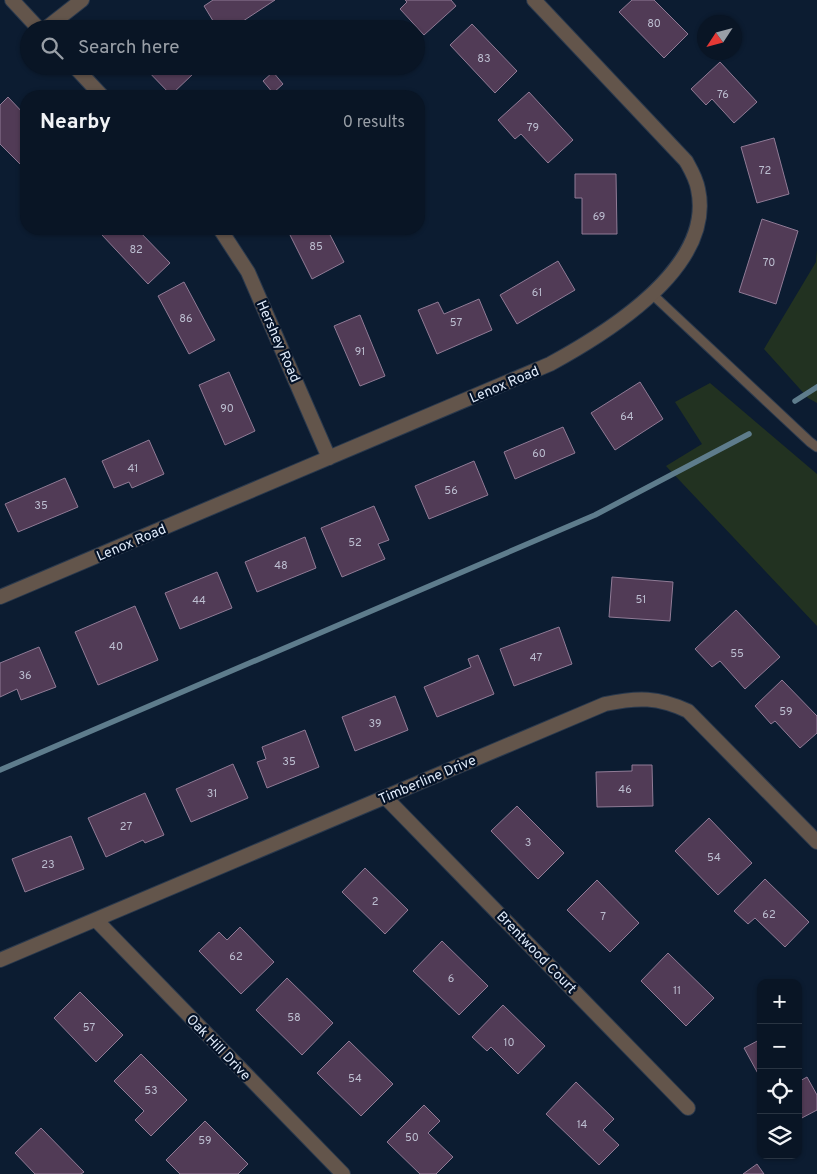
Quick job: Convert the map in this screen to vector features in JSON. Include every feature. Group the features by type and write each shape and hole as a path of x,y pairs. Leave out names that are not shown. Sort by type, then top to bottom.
{"street":[{"path":"12,0 31,20"},
{"path":"56,20 82,0"},
{"name":"Lenox Road","path":"0,597 550,364 586,344 621,320 652,294 676,269 689,248 697,226 699,191 695,178 686,161 534,0"},
{"path":"82,75 96,90"},
{"name":"Hershey Road","path":"224,235 248,272 329,458"},
{"name":"Timberline Drive","path":"0,960 605,704 628,699 650,698 670,703 688,711 817,842"},
{"name":"Brentwood Court","path":"385,797 688,1108"},
{"name":"Oak Hill Drive","path":"96,920 343,1174"}],"lane":[{"path":"652,294 810,442 817,446"}],"green space":[{"path":"817,250 817,403 808,398 764,349 816,262"},
{"path":"710,383 817,474 817,626 666,466 702,444 675,402"}],"building":[{"path":"213,0 275,0 245,20 213,20 204,6"},
{"path":"405,0 451,0 456,6 425,34 425,20 410,20 400,9 407,2"},
{"path":"632,0 654,0 688,34 664,58 619,12"},
{"path":"472,24 517,71 495,93 450,45"},
{"path":"720,62 757,102 734,123 712,99 706,105 691,89"},
{"path":"152,75 192,75 176,90 166,90"},
{"path":"270,75 276,75 283,84 276,90 270,90 263,81"},
{"path":"529,92 573,140 548,163 521,134 515,139 498,120"},
{"path":"8,97 20,110 20,164 0,144 0,105"},
{"path":"774,138 789,194 757,203 741,147"},
{"path":"575,174 616,174 617,234 582,234 582,198 575,198"},
{"path":"762,219 798,231 776,304 739,292"},
{"path":"102,235 143,235 170,263 148,284"},
{"path":"290,235 330,235 344,262 312,279"},
{"path":"558,261 575,290 517,324 500,295"},
{"path":"184,282 215,340 189,354 158,296"},
{"path":"479,299 492,330 437,354 418,310 438,302 444,314"},
{"path":"360,315 385,376 360,386 334,326"},
{"path":"229,372 255,431 225,445 199,385"},
{"path":"640,382 663,419 615,450 591,413"},
{"path":"563,427 575,453 515,479 504,452"},
{"path":"149,440 164,474 132,488 129,482 114,488 102,461"},
{"path":"474,461 488,495 429,519 415,486"},
{"path":"65,478 78,507 18,532 5,504"},
{"path":"374,506 389,540 378,544 385,559 342,577 321,528"},
{"path":"305,537 316,568 257,592 245,562"},
{"path":"217,572 232,608 180,629 165,593"},
{"path":"612,577 673,582 670,621 609,617"},
{"path":"135,606 158,660 98,685 75,632"},
{"path":"736,610 780,657 745,689 720,661 712,667 695,649"},
{"path":"559,627 572,664 514,686 500,649"},
{"path":"39,647 56,687 21,700 17,689 0,697 0,663"},
{"path":"478,655 494,694 437,717 424,687 471,667 468,659"},
{"path":"782,680 817,716 817,733 800,748 775,721 771,724 755,706"},
{"path":"395,696 408,730 355,751 342,717"},
{"path":"305,730 319,767 267,788 257,762 266,759 262,747"},
{"path":"233,764 248,798 191,822 176,789"},
{"path":"632,765 652,765 653,806 597,807 596,772 632,771"},
{"path":"145,793 164,835 145,843 143,840 106,857 88,818"},
{"path":"517,806 564,853 538,879 491,831"},
{"path":"709,818 752,863 718,895 675,851"},
{"path":"71,836 84,869 25,892 12,859"},
{"path":"365,868 408,910 385,934 342,892"},
{"path":"765,879 809,922 785,947 755,918 748,924 734,911"},
{"path":"597,880 639,923 610,952 567,910"},
{"path":"240,927 274,962 241,994 199,951 219,932 227,940"},
{"path":"442,941 488,986 459,1015 413,971"},
{"path":"668,953 714,998 686,1026 641,981"},
{"path":"287,978 333,1023 302,1055 256,1010"},
{"path":"80,992 123,1035 96,1062 54,1018"},
{"path":"503,1005 545,1046 518,1074 491,1047 487,1051 472,1037"},
{"path":"349,1041 393,1084 361,1116 317,1073"},
{"path":"757,1041 757,1072 744,1048"},
{"path":"141,1054 187,1100 151,1136 135,1120 144,1111 114,1081"},
{"path":"807,1077 817,1095 817,1110 802,1118 802,1114 802,1080"},
{"path":"576,1082 614,1119 603,1130 619,1145 599,1165 546,1114"},
{"path":"424,1105 440,1121 428,1133 453,1157 436,1174 420,1174 387,1142"},
{"path":"205,1121 248,1164 238,1174 180,1174 166,1160"},
{"path":"41,1128 84,1172 81,1174 35,1174 15,1153"},
{"path":"757,1164 764,1174 743,1174"}],"waterway":[{"path":"795,401 817,387"},
{"path":"0,770 595,515 749,434"}]}
